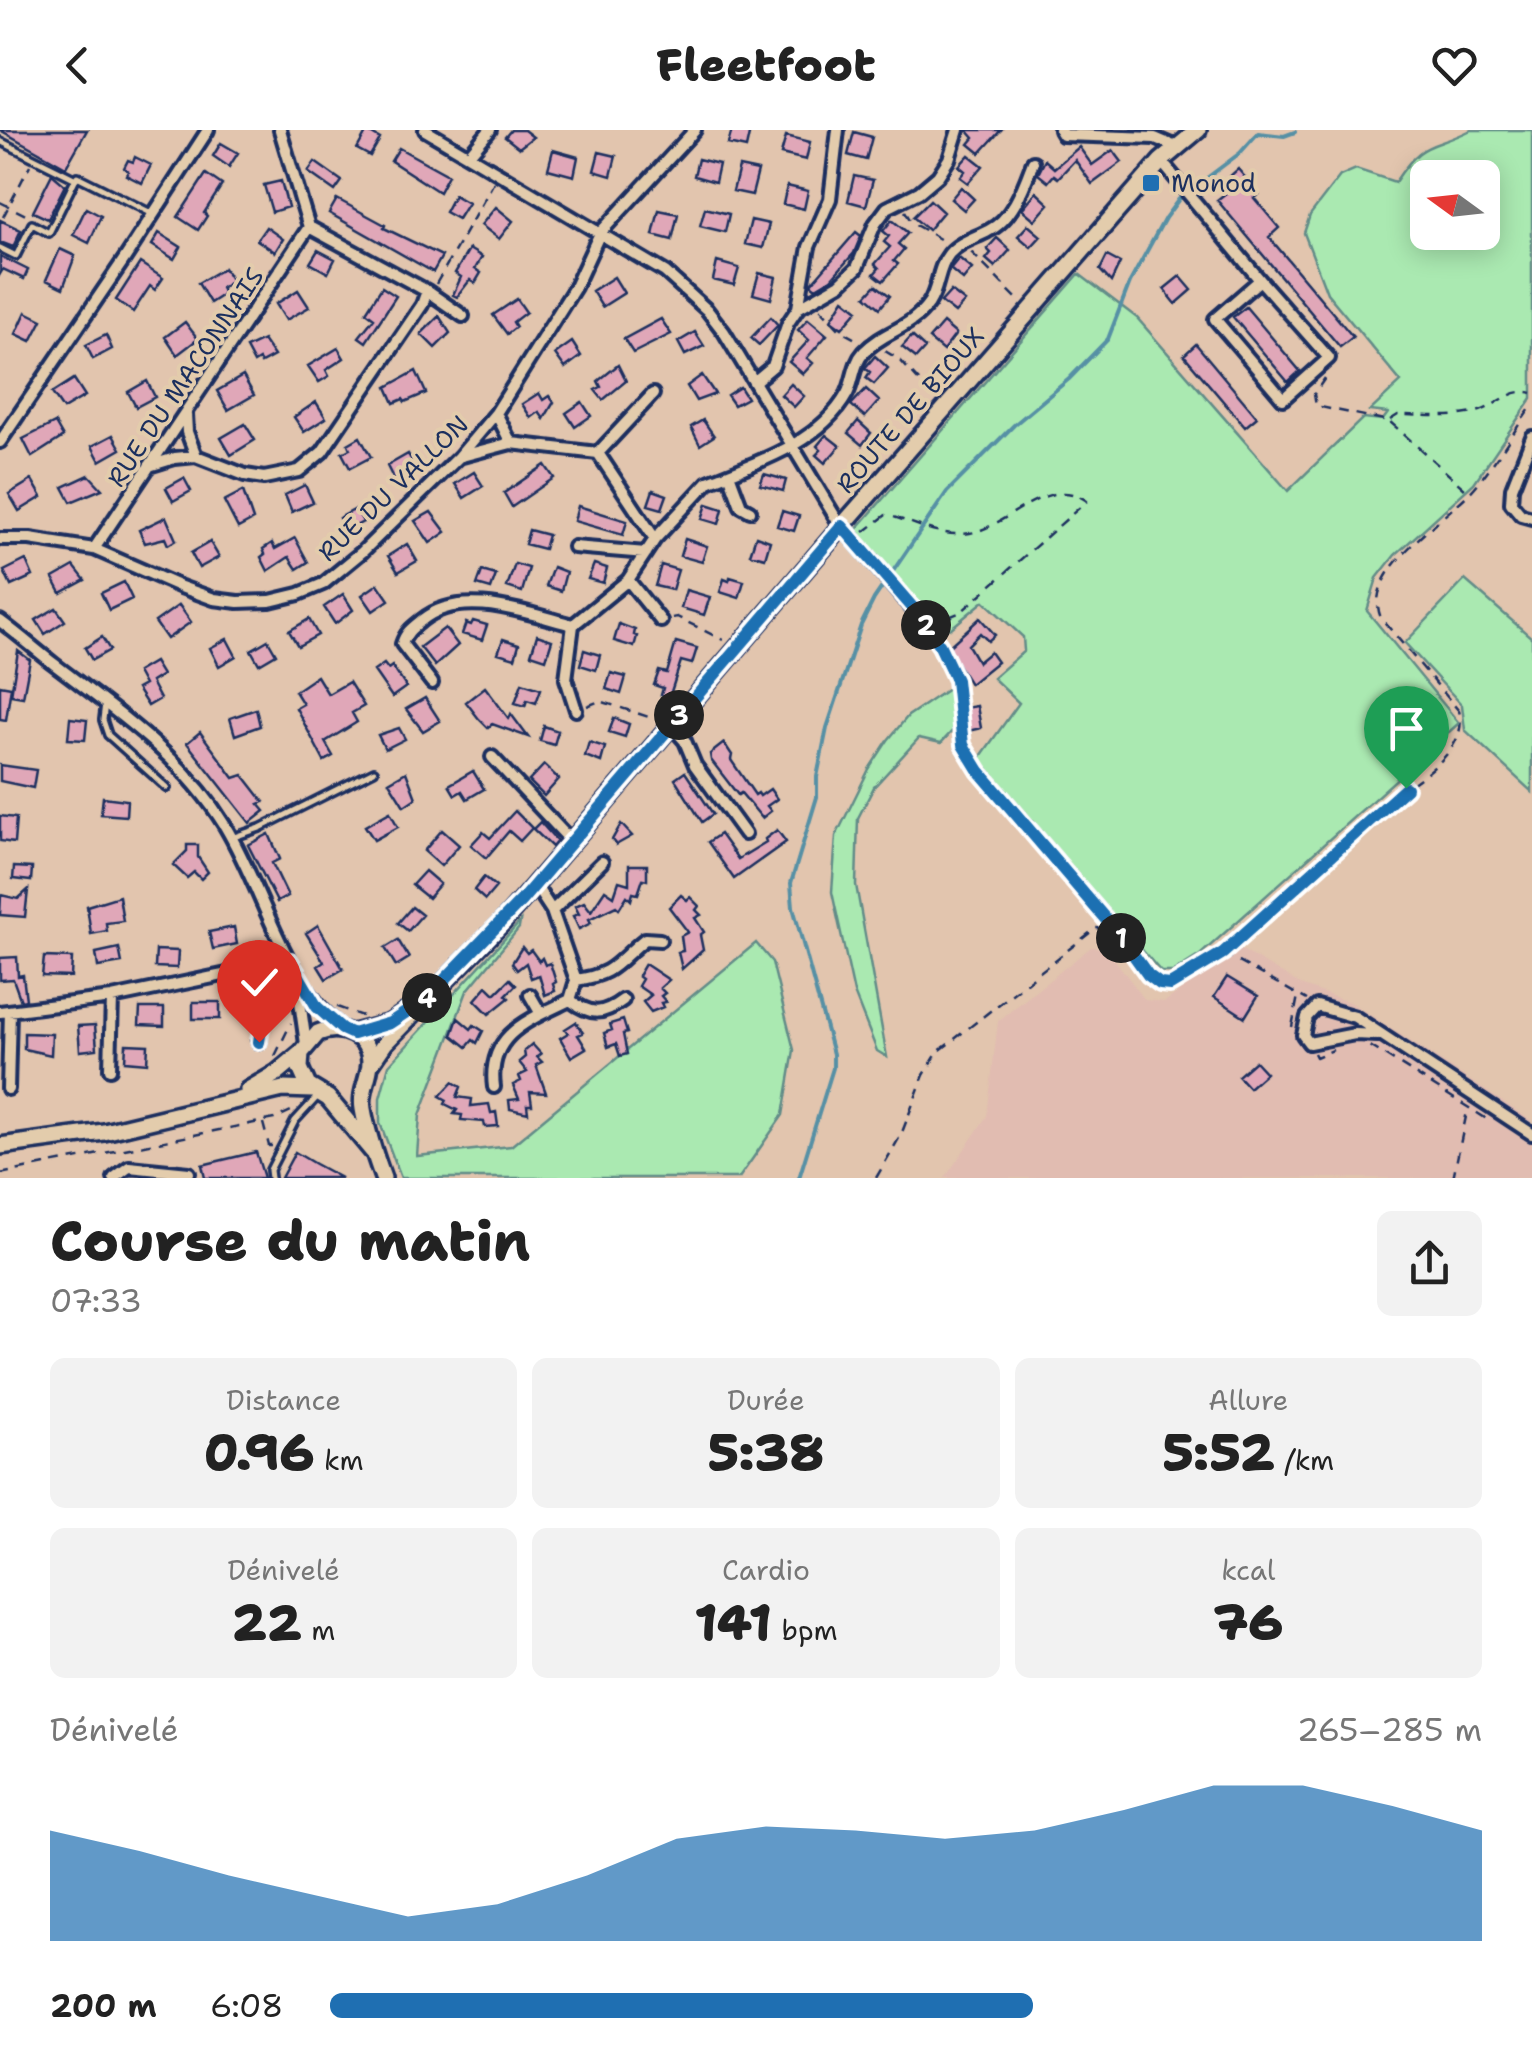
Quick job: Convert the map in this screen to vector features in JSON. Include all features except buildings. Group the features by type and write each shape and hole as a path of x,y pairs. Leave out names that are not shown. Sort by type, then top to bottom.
{"main road":[{"name":"ROUTE DE BIOUX","path":"370,1064 385,1043 535,885 1161,161 1198,130"},
{"name":"ROUTE DE BIOUX","path":"348,1031 390,1023 426,999"},
{"path":"236,1098 277,1073 318,1032 348,1031 367,1050 370,1064 363,1084 362,1106 383,1178"},
{"path":"304,1048 303,1078 374,1152"},
{"path":"0,1146 104,1132 283,1088 342,1098 363,1084"}],"street":[{"path":"0,442 208,130"},
{"path":"280,130 309,227 427,291 464,316"},
{"path":"426,130 666,272 682,286 724,332 842,526 930,630"},
{"path":"469,155 490,130"},
{"name":"RUE DU VALLON","path":"0,538 94,549 214,599 270,601 299,594 340,571 459,457 496,413 575,288 600,233 695,130"},
{"path":"756,381 773,366 798,308 809,247 830,199 838,130"},
{"path":"798,308 840,284 856,268 886,208 919,192 938,176 949,159 958,130"},
{"path":"1060,130 1063,135 1155,138 1176,147"},
{"path":"1161,161 1329,358 1284,399 1215,319 1260,280"},
{"path":"576,710 566,679 574,625 628,580 655,539 697,491 794,444 834,411 847,394 858,358 867,348 920,316 933,298 947,256 992,230 1021,194 1033,162"},
{"name":"RUE DU MACONNAIS","path":"94,549 309,227"},
{"path":"150,466 196,456 245,476 264,478 299,471 314,462 427,291"},
{"path":"598,453 653,394"},
{"path":"186,411 187,432 196,456"},
{"path":"496,413 511,443"},
{"path":"1532,438 1512,488 1511,504 1521,515 1532,518"},
{"path":"459,457 511,443 598,453 655,539"},
{"path":"729,474 741,506 750,511"},
{"path":"574,547 646,553"},
{"path":"628,580 661,622"},
{"path":"432,683 402,644 406,633 430,612 450,606 492,606 574,625"},
{"path":"0,621 106,702 165,752 194,784 231,838 296,974 317,1007 348,1031"},
{"path":"671,725 685,740 695,765 745,834"},
{"path":"492,757 572,842"},
{"path":"552,911 602,862"},
{"path":"494,1088 491,1067 497,1049 506,1038 541,1014 570,1000 576,980 552,911 535,885"},
{"path":"576,980 612,970 645,938 660,940"},
{"path":"8,1089 5,1012 112,998 290,961"},
{"path":"245,972 262,1022 259,1042"},
{"path":"296,974 304,1048"},
{"path":"530,994 541,1014"},
{"path":"110,1068 112,998"},
{"path":"570,1000 592,1012 606,1013 623,1000"},
{"path":"1378,1035 1355,1034 1309,1043 1303,1035 1307,1017 1317,1006 1355,1017 1532,1134"},
{"path":"114,1178 129,1167 190,1173"}],"lane":[{"path":"0,142 76,179"},
{"path":"0,248 16,256 32,224 49,233 78,176 154,214"},
{"path":"106,702 103,720 108,735 167,788"},
{"path":"231,838 260,828 374,772"},
{"path":"271,1178 270,1170 295,1121 320,1094"}],"path":[{"path":"3,217 33,158"},
{"path":"427,291 439,281 500,172"},
{"path":"0,202 30,217 32,224"},
{"path":"1329,358 1330,372 1314,394 1316,406 1389,421 1470,492"},
{"path":"1389,421 1398,415 1458,416 1484,410 1516,392 1532,392"},
{"path":"930,630 956,680 963,745 979,771 1120,936 1148,975 1160,984 1170,985 1223,953 1425,775 1461,734 1459,711 1381,618 1376,606 1378,592 1397,560 1470,492 1532,406"},
{"path":"854,542 875,520 886,515 941,534 969,533 994,526 1038,498 1078,494 1087,501 952,618 913,608"},
{"path":"661,622 676,616 736,648"},
{"path":"576,710 600,701 671,725"},
{"path":"876,1178 938,1052 1096,928 1111,929"},
{"path":"1223,953 1317,1006"},
{"path":"276,965 287,998"},
{"path":"330,1005 371,1020"},
{"path":"271,1064 293,1015"},
{"path":"1309,1043 1316,1056 1339,1047"},
{"path":"1370,1046 1500,1128"},
{"path":"0,1174 285,1116 298,1105"},
{"path":"1453,1178 1468,1107"},
{"path":"262,1121 270,1146 281,1148"},
{"path":"8,1172 9,1178"}],"shaded area":[{"path":"1091,947 1106,948 1145,1000 1165,1002 1237,947 1303,986 1352,1003 1532,1121 1532,1178 945,1178 987,1116 998,1021"}],"green space":[{"path":"1471,130 1532,130 1532,398 1474,483 1395,555 1377,578 1367,611 1459,723 1200,955 1173,972 1161,972 979,759 1019,703 993,678 1024,651 1023,637 984,601 950,629 909,597 855,531 1079,274 1137,318 1288,491 1363,418 1383,420 1388,413 1370,411 1401,382 1327,293 1304,233 1310,215 1340,176 1356,169 1395,182 1410,162 1410,250 1500,250 1500,160 1411,160 1428,147"},
{"path":"1465,580 1532,638 1532,792 1465,730 1462,705 1405,643"},
{"path":"954,685 955,728 941,743 919,738 874,787 858,818 856,885 887,1057 877,1051 854,993 832,892 836,836 888,740 908,716"},
{"path":"520,922 467,991 420,1115 417,1156 511,1146 756,943 772,962 794,1050 783,1115 739,1178 401,1178 380,1123 380,1098 389,1065"}],"waterway":[{"path":"799,1178 833,1068 833,1054 793,907 791,883 817,797 827,728 861,625 874,599 947,492 1108,339 1130,282 1179,199 1240,153 1258,133 1284,136 1295,132"}],"place":[{"name":"Monod","path":"1151,183"}],"route":[{"path":"259,1042 262,1022 245,972 290,961 317,1007 353,1034 390,1023 426,999 521,901 842,526 913,608 940,646 956,680 963,745 979,771 1120,936 1148,975 1160,984 1170,985 1223,953 1406,788"}]}
